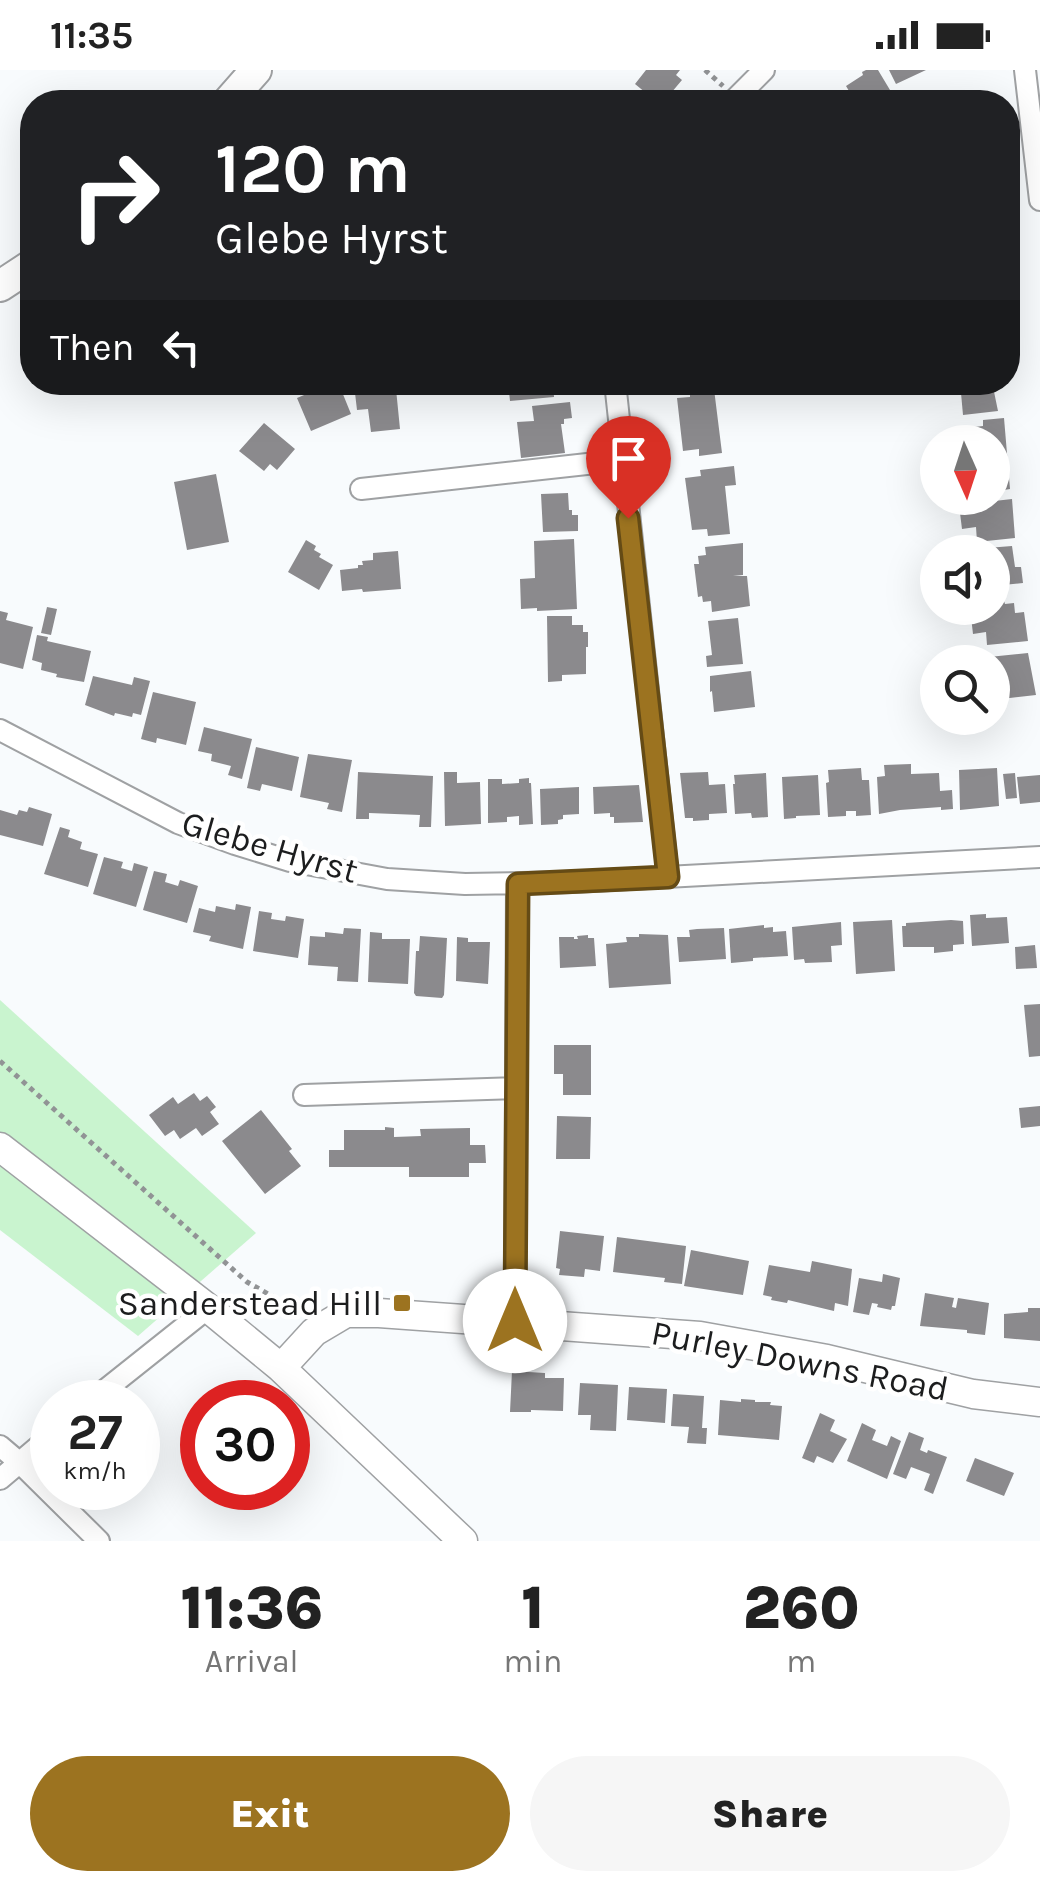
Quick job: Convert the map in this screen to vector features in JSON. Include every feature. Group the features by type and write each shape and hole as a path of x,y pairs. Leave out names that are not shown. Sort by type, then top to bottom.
{"main road":[{"path":"238,90 256,70"}],"street":[{"path":"744,90 764,70"},
{"path":"1025,70 1040,200"},
{"path":"616,395 668,877"},
{"path":"362,489 623,460"},
{"name":"Glebe Hyrst","path":"0,730 178,823 268,854 387,879 518,884 1040,857"},
{"path":"515,1321 518,884"},
{"path":"304,1096 516,1088"},
{"path":"0,1147 281,1368 463,1541"},
{"path":"116,1380 208,1308"},
{"path":"281,1368 314,1332 346,1313"},
{"name":"Purley Downs Road","path":"346,1313 700,1336 827,1359 973,1394 1040,1402"},
{"path":"0,1446 99,1541"},
{"path":"0,1479 30,1454"}],"path":[{"path":"0,1061 247,1282 286,1304 346,1313"}],"green space":[{"path":"0,1000 256,1233 138,1336 0,1230"}],"building":[{"path":"646,70 680,70 676,75 682,80 674,90 642,90 635,84"},
{"path":"878,70 890,90 848,90 846,86 862,72"},
{"path":"889,70 926,70 896,84"},
{"path":"343,395 351,414 311,431 297,398"},
{"path":"355,395 397,395 400,429 371,432 368,409 357,410"},
{"path":"509,395 554,395 554,397 510,401"},
{"path":"715,395 722,453 699,456 699,449 683,451 677,398"},
{"path":"961,395 995,395 998,411 963,415"},
{"path":"570,402 572,418 561,424 565,453 521,458 517,422 534,421 532,406"},
{"path":"1004,418 1005,425 983,425 983,420"},
{"path":"264,423 295,449 277,470 270,464 264,471 239,451"},
{"path":"734,466 736,485 725,486 730,534 708,536 707,529 692,530 685,478 701,476 700,470"},
{"path":"216,474 229,542 187,550 174,482"},
{"path":"568,493 569,510 578,515 578,531 543,532 541,494"},
{"path":"1010,499 1015,538 977,535 976,527 962,529 960,515 1010,515"},
{"path":"574,539 577,609 521,609 520,579 535,578 534,541"},
{"path":"306,540 316,546 319,557 333,565 319,590 288,572"},
{"path":"743,543 743,575 733,576 747,576 750,606 712,612 711,601 703,602 702,596 698,597 694,564 699,564 698,556 706,555 705,547"},
{"path":"1010,546 1015,567 1021,567 1023,583 1010,584"},
{"path":"398,551 401,589 342,591 340,570 358,568 362,561 373,560 373,553"},
{"path":"1010,603 1014,603 1015,613 1024,612 1028,641 987,645 986,632 973,634 972,625 1010,625"},
{"path":"47,607 57,609 51,635 41,633"},
{"path":"0,611 8,613 6,620 33,627 23,669 0,663"},
{"path":"547,616 572,616 572,625 583,625 583,632 588,632 586,674 562,675 562,681 548,682"},
{"path":"738,618 743,664 707,667 706,656 712,655 708,621"},
{"path":"37,635 91,651 84,682 41,670 42,663 32,660"},
{"path":"1028,653 1036,695 1010,698 1010,655"},
{"path":"751,671 755,707 714,712 710,676"},
{"path":"93,676 132,685 134,677 150,681 141,715 114,716 85,705"},
{"path":"153,692 196,702 186,745 157,738 156,743 141,739"},
{"path":"204,727 252,739 242,779 228,775 231,766 211,761 212,754 198,751"},
{"path":"256,747 299,757 292,791 262,784 260,791 247,788"},
{"path":"308,754 352,760 342,812 327,809 329,803 300,797"},
{"path":"911,764 911,774 939,773 940,791 952,790 953,809 879,814 877,777 885,776 884,765"},
{"path":"861,768 862,780 869,780 871,815 856,816 856,811 846,811 846,816 828,817 828,770"},
{"path":"997,768 999,806 960,810 959,770"},
{"path":"358,772 433,776 431,827 419,827 420,815 369,813 369,819 356,819"},
{"path":"444,772 457,772 457,783 480,782 481,824 445,826"},
{"path":"708,772 709,785 725,784 727,813 709,814 709,820 685,818 680,773"},
{"path":"766,773 768,817 735,814 734,775"},
{"path":"1015,773 1017,798 1006,799 1003,774"},
{"path":"818,775 820,815 784,819 782,777"},
{"path":"1040,775 1040,802 1020,804 1017,777"},
{"path":"529,778 533,824 519,825 519,816 507,817 507,822 488,823 488,779 502,779 502,784"},
{"path":"639,785 643,822 614,823 610,813 594,814 593,787"},
{"path":"579,787 579,814 563,815 558,824 541,825 540,789"},
{"path":"29,807 52,814 43,846 0,835 0,810 17,815 19,810 27,812"},
{"path":"60,827 70,830 68,837 82,842 80,849 98,854 88,887 44,874"},
{"path":"104,857 123,862 121,868 132,871 134,863 148,867 136,907 93,894"},
{"path":"154,871 167,874 165,882 178,886 180,880 198,886 187,923 143,910"},
{"path":"236,904 251,907 243,949 209,941 211,936 193,932 199,908 215,912 216,906 235,910"},
{"path":"259,911 272,913 271,919 304,919 298,958 253,951"},
{"path":"986,914 986,918 1007,917 1009,943 972,946 970,915"},
{"path":"892,920 895,971 856,974 853,922"},
{"path":"963,921 964,944 953,945 953,951 934,953 934,947 903,947 902,926 906,923"},
{"path":"841,922 842,945 831,946 832,962 794,960 792,927"},
{"path":"773,927 773,932 786,931 788,956 731,963 729,929"},
{"path":"344,928 361,929 358,982 337,981 338,967 308,965 310,936 325,937 325,932 343,934"},
{"path":"724,928 726,959 679,962 677,937 690,937 689,930"},
{"path":"370,932 382,933 382,939 410,939 408,984 368,982"},
{"path":"668,935 671,984 609,988 606,944 627,942 626,937"},
{"path":"420,936 447,938 442,998 414,993"},
{"path":"577,936 594,938 596,966 560,968 559,937 578,939"},
{"path":"457,937 468,938 468,942 490,942 488,984 456,981"},
{"path":"1035,945 1037,968 1016,969 1015,947"},
{"path":"1040,1004 1040,1056 1029,1057 1024,1005"},
{"path":"554,1045 591,1045 591,1095 563,1095 563,1074 554,1074"},
{"path":"194,1093 200,1101 207,1096 216,1107 210,1112 219,1124 202,1136 196,1128 180,1139 174,1130 165,1136 149,1115 173,1097 178,1104"},
{"path":"1040,1106 1040,1126 1021,1128 1019,1108"},
{"path":"261,1110 301,1166 265,1194 222,1141"},
{"path":"557,1116 591,1117 590,1159 556,1159"},
{"path":"394,1128 394,1137 421,1136 420,1129 470,1128 470,1145 485,1145 486,1163 469,1163 469,1177 409,1177 409,1167 329,1167 329,1150 344,1150 344,1130"},
{"path":"560,1231 604,1236 600,1271 585,1269 584,1277 559,1275 560,1269 556,1268"},
{"path":"617,1237 686,1246 682,1284 613,1272"},
{"path":"691,1250 749,1261 743,1295 684,1286"},
{"path":"812,1261 852,1269 848,1306 835,1303 834,1311 771,1300 772,1297 763,1295 769,1265 810,1272"},
{"path":"883,1274 900,1278 895,1306 891,1310 872,1303 869,1315 853,1312 859,1278 882,1282"},
{"path":"925,1293 954,1298 952,1307 956,1308 958,1298 989,1303 985,1335 920,1326"},
{"path":"1028,1308 1040,1308 1040,1341 1004,1338 1004,1314 1028,1312"},
{"path":"512,1371 564,1378 563,1411 510,1412"},
{"path":"580,1383 618,1385 616,1431 590,1430 591,1415 578,1415"},
{"path":"629,1387 667,1389 665,1423 627,1420"},
{"path":"673,1394 704,1396 702,1428 707,1428 706,1444 687,1443 689,1427 671,1426"},
{"path":"741,1399 782,1406 779,1440 718,1435 720,1400"},
{"path":"820,1413 835,1420 830,1431 847,1439 833,1463 817,1456 814,1463 802,1458"},
{"path":"862,1423 876,1430 872,1440 887,1446 891,1436 901,1441 887,1479 847,1461"},
{"path":"909,1432 924,1438 920,1450 947,1457 933,1494 924,1490 930,1474 911,1467 906,1479 893,1474"},
{"path":"975,1458 1014,1473 1004,1496 966,1481"}],"place":[{"name":"Sanderstead Hill","path":"402,1303"}],"route":[{"path":"515,1321 518,884 668,877 628,518"}]}
